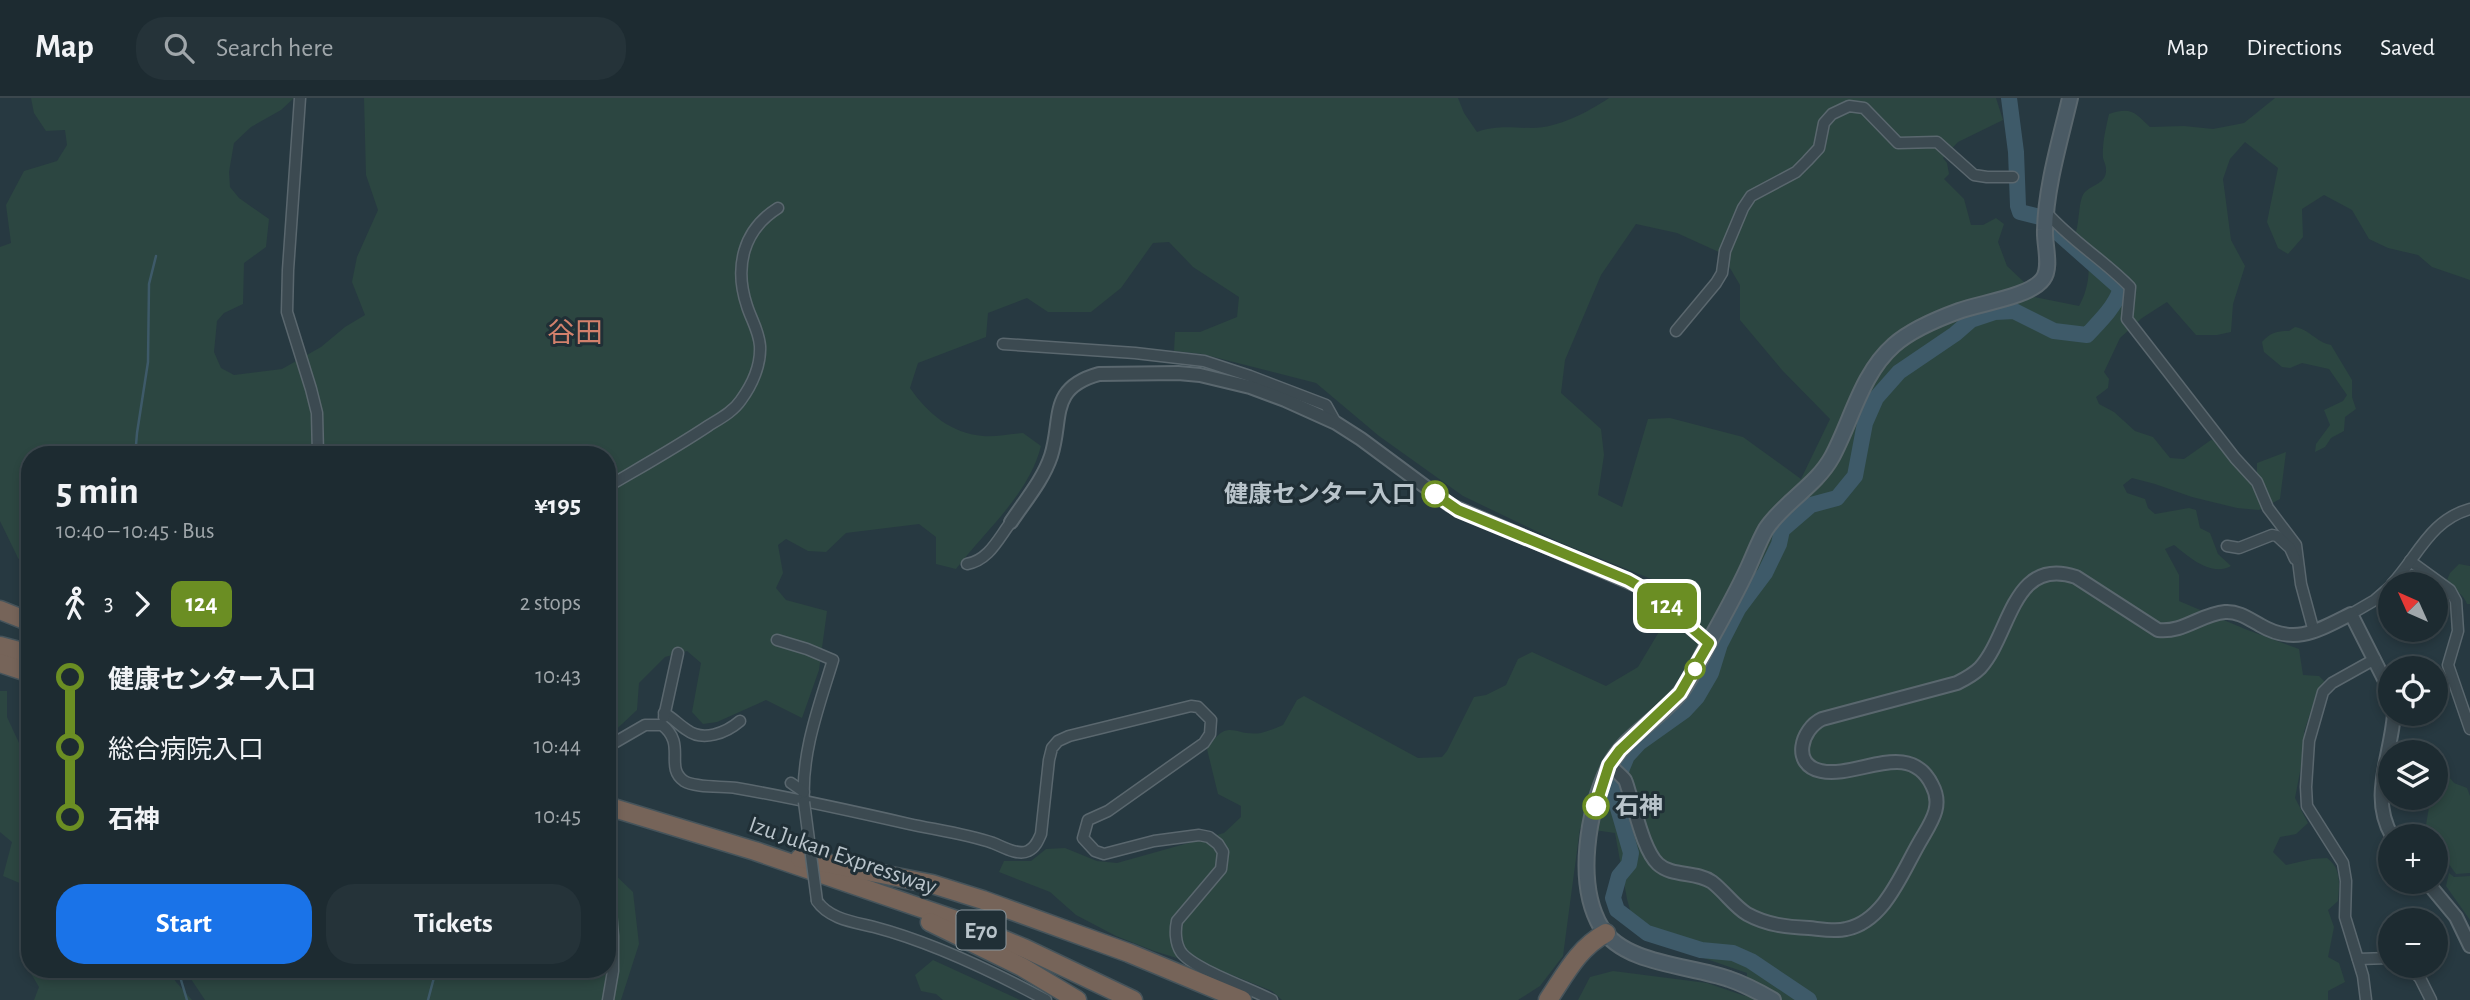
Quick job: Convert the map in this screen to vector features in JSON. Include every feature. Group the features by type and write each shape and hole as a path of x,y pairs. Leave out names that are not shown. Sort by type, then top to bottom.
{"highway":[{"path":"0,610 21,618"},
{"path":"0,646 21,652"},
{"path":"0,663 21,670"},
{"name":"Izu Jukan Expressway","path":"616,808 755,851 960,921 1133,1000"},
{"path":"755,851 827,862 932,884 1129,953 1242,1000"},
{"path":"824,875 954,933 1022,967 1077,1000"},
{"path":"1548,1000 1589,942 1606,933"},
{"path":"1558,1000 1606,933"}],"main road":[{"path":"1773,1000 1728,978 1647,958 1626,949 1606,933 1587,886 1586,859 1591,825 1611,767 1620,750 1680,693 1728,609 1767,528 1826,467 1867,378 1878,362 1897,342 1924,326 1958,311 2015,295 2042,281 2046,272 2046,212 2068,98"}],"street":[{"path":"300,98 287,312 312,389 317,413 318,446"},
{"path":"1676,331 1722,273 1725,251 1743,208 1751,196 1796,172 1807,162 1819,148 1824,123 1838,109 1849,106 1864,108 1896,142 1937,142 1974,175 2013,177"},
{"path":"616,482 682,445 735,408 746,392 756,372 760,348 759,336 743,292 743,254 754,228 778,208"},
{"path":"2046,212 2059,228 2101,259 2130,287 2127,319 2235,458 2257,482 2268,508 2296,545 2297,565"},
{"path":"1003,344 1135,353 1204,361 1326,405 1336,423"},
{"path":"967,564 978,562 985,557 1042,476 1051,455 1056,419 1064,396 1073,387 1090,377 1113,373 1200,375 1250,387 1336,423 1450,505 1645,589 1709,643"},
{"path":"2402,572 2435,528 2447,518 2470,509"},
{"path":"2227,546 2239,548 2272,535 2277,536 2290,548 2314,632"},
{"path":"2410,561 2450,590 2456,601 2458,631 2448,664 2470,729"},
{"path":"1611,767 1626,782 1649,851 1658,864 1669,870 1702,876 1746,913 1762,921 1779,926 1845,930 1874,914 1888,897 1932,822 1937,807 1937,795 1926,774 1901,761 1836,772 1816,769 1810,765 1803,752 1806,732 1822,719 1957,683 1969,677 1985,660 2023,590 2033,581 2047,573 2061,572 2076,577 2158,630 2174,631 2216,613 2231,612 2248,618 2270,632 2297,637 2351,614 2378,597"},
{"path":"2351,614 2378,665"},
{"path":"777,640 833,660 805,764 804,797 817,901 829,913 956,957 1046,1000"},
{"path":"662,725 678,653"},
{"path":"2366,1000 2358,959 2345,917 2346,873 2343,863 2307,806 2307,765 2309,741 2323,692 2332,683 2375,659"},
{"path":"616,742 645,725 662,725 673,735 676,771 685,782 693,785 804,797 988,842 1017,852 1027,852 1036,845 1041,834 1049,760 1052,748 1058,741 1089,730 1125,724 1191,706 1198,707 1212,720 1210,734 1204,743 1108,811 1088,820 1083,838 1095,851 1104,854 1154,841 1199,835 1209,837 1218,844 1223,852 1221,869 1177,920 1175,931 1180,950 1187,958 1272,1000"},
{"path":"664,713 687,730 705,736 732,728 740,721"},
{"path":"2386,824 2381,808 2381,787 2392,726"},
{"path":"791,783 804,797"},
{"path":"2437,894 2456,917 2470,946"},
{"path":"2358,959 2378,958"},
{"path":"608,1000 612,978"},
{"path":"2420,978 2431,1000"}],"green space":[{"path":"31,98 294,98 281,110 251,127 234,143 229,172 230,187 239,198 269,219 266,247 244,263 243,304 224,313 217,321 214,352 221,368 234,375 282,369 321,347 365,315 352,282 357,257 378,210 366,175 364,98 1458,98 1477,132 1552,125 1582,114 1609,98 1996,98 2003,120 1958,142 1943,158 1949,174 1944,179 1964,199 1971,225 1983,225 1996,218 2004,224 1998,242 2007,266 2024,282 2030,296 2079,306 2089,269 2085,250 2075,235 2083,195 2106,174 2103,147 2109,114 2132,112 2150,127 2213,129 2244,123 2275,98 2470,98 2470,280 2432,267 2418,255 2388,248 2369,239 2352,210 2324,195 2302,209 2303,237 2288,254 2278,248 2267,222 2278,168 2245,142 2230,159 2223,179 2231,240 2245,266 2233,304 2231,332 2196,335 2167,302 2142,318 2120,338 2104,372 2109,379 2108,388 2096,397 2099,404 2114,412 2135,431 2153,437 2170,458 2184,459 2211,440 2218,441 2247,480 2257,475 2257,463 2286,452 2280,499 2259,510 2237,508 2192,497 2132,478 2123,485 2127,493 2145,499 2148,508 2155,514 2189,508 2196,510 2200,528 2210,533 2218,554 2231,566 2223,569 2208,567 2193,560 2174,545 2165,549 2179,575 2179,601 2299,649 2303,675 2319,676 2325,682 2316,695 2304,732 2304,751 2295,798 2308,823 2296,834 2280,837 2273,852 2286,865 2327,858 2335,867 2339,889 2338,901 2328,910 2334,927 2328,957 2339,963 2345,982 2328,991 2328,1000 1578,1000 1590,977 1613,971 1707,983 1745,996 1747,973 1637,935 1627,899 1615,833 1580,828 1563,956 1540,986 1518,1000 1282,1000 1272,991 1232,975 1154,951 1116,936 1076,915 1050,892 999,872 1004,861 1031,861 1046,849 1065,848 1097,861 1117,863 1224,833 1241,817 1241,806 1218,794 1207,749 1214,739 1226,730 1261,733 1283,725 1297,700 1304,696 1418,758 1442,757 1474,697 1486,695 1506,685 1518,659 1532,652 1606,686 1638,667 1666,620 1669,586 1559,542 1463,496 1379,436 1316,383 1202,354 1174,351 1175,332 1200,332 1237,317 1239,297 1193,267 1169,242 1153,243 1121,288 1091,312 1048,312 1027,298 988,313 986,337 918,363 910,388 924,406 941,421 961,431 983,436 1023,433 1041,446 1027,480 1016,496 956,569 936,564 936,537 919,524 846,533 826,552 808,551 786,539 778,545 783,573 776,588 786,600 827,611 819,670 802,718 766,700 717,722 703,724 692,712 701,663 687,651 665,657 639,683 637,710 616,730 616,446 21,446 21,562 0,521 0,247 11,243 6,205 24,171 57,161 67,145 65,130 46,131 34,113","holes":["1636,224 1677,233 1721,253 1740,285 1740,320 1782,370 1830,419 1801,479 1743,437 1670,418 1648,419 1622,507 1598,495 1604,455 1601,429 1561,393 1565,360 1601,275"]},
{"path":"2295,327 2331,345 2352,380 2352,397 2356,409 2345,417 2344,431 2315,452 2316,444 2330,425 2324,410 2343,401 2347,395 2329,369 2302,363 2290,368 2282,367 2264,352 2262,342 2268,336"},
{"path":"2459,564 2470,566 2470,604 2467,604 2448,581 2450,573"},
{"path":"0,691 7,691 7,717 21,743 21,884 3,876 12,842 0,832"},
{"path":"2448,776 2454,783 2467,788 2470,796 2470,873 2456,874 2448,863 2448,824 2427,824 2429,810 2448,810"},
{"path":"2449,873 2454,877 2470,876 2470,920 2448,889"},
{"path":"616,876 633,892 639,944 621,1000 205,1000 190,978 616,978"},
{"path":"933,960 1020,1000 943,1000 936,994 921,991 915,975"},
{"path":"34,978 174,978 192,1000 34,1000 39,987"}],"waterway":[{"path":"2009,98 2016,152 2018,206 2020,212 2040,217"},
{"path":"1809,1000 1751,961 1733,953 1701,950 1647,933 1617,910 1613,898 1619,876 1629,864 1631,853 1615,798 1622,768 1627,756 1639,743 1684,711 1697,697 1711,673 1720,644 1738,609 1765,573 1779,544 1782,530 1811,505 1837,498 1855,476 1865,423 1876,398 1899,372 1971,320 1995,312 2014,311 2054,331 2087,335 2106,314 2120,291 2118,286 2057,232"},
{"path":"136,446 148,362 149,284 156,256"},
{"path":"180,978 187,1000"},
{"path":"428,1000 434,978"}],"bus line":[{"name":"124","path":"1435,494 1458,510 1645,589 1709,643 1680,693 1620,750 1609,765 1596,806"}],"place":[{"name":"健康センター入口","path":"1435,494"},
{"name":"石神","path":"1596,806"}],"district":[{"name":"谷田","path":"575,332"}]}
